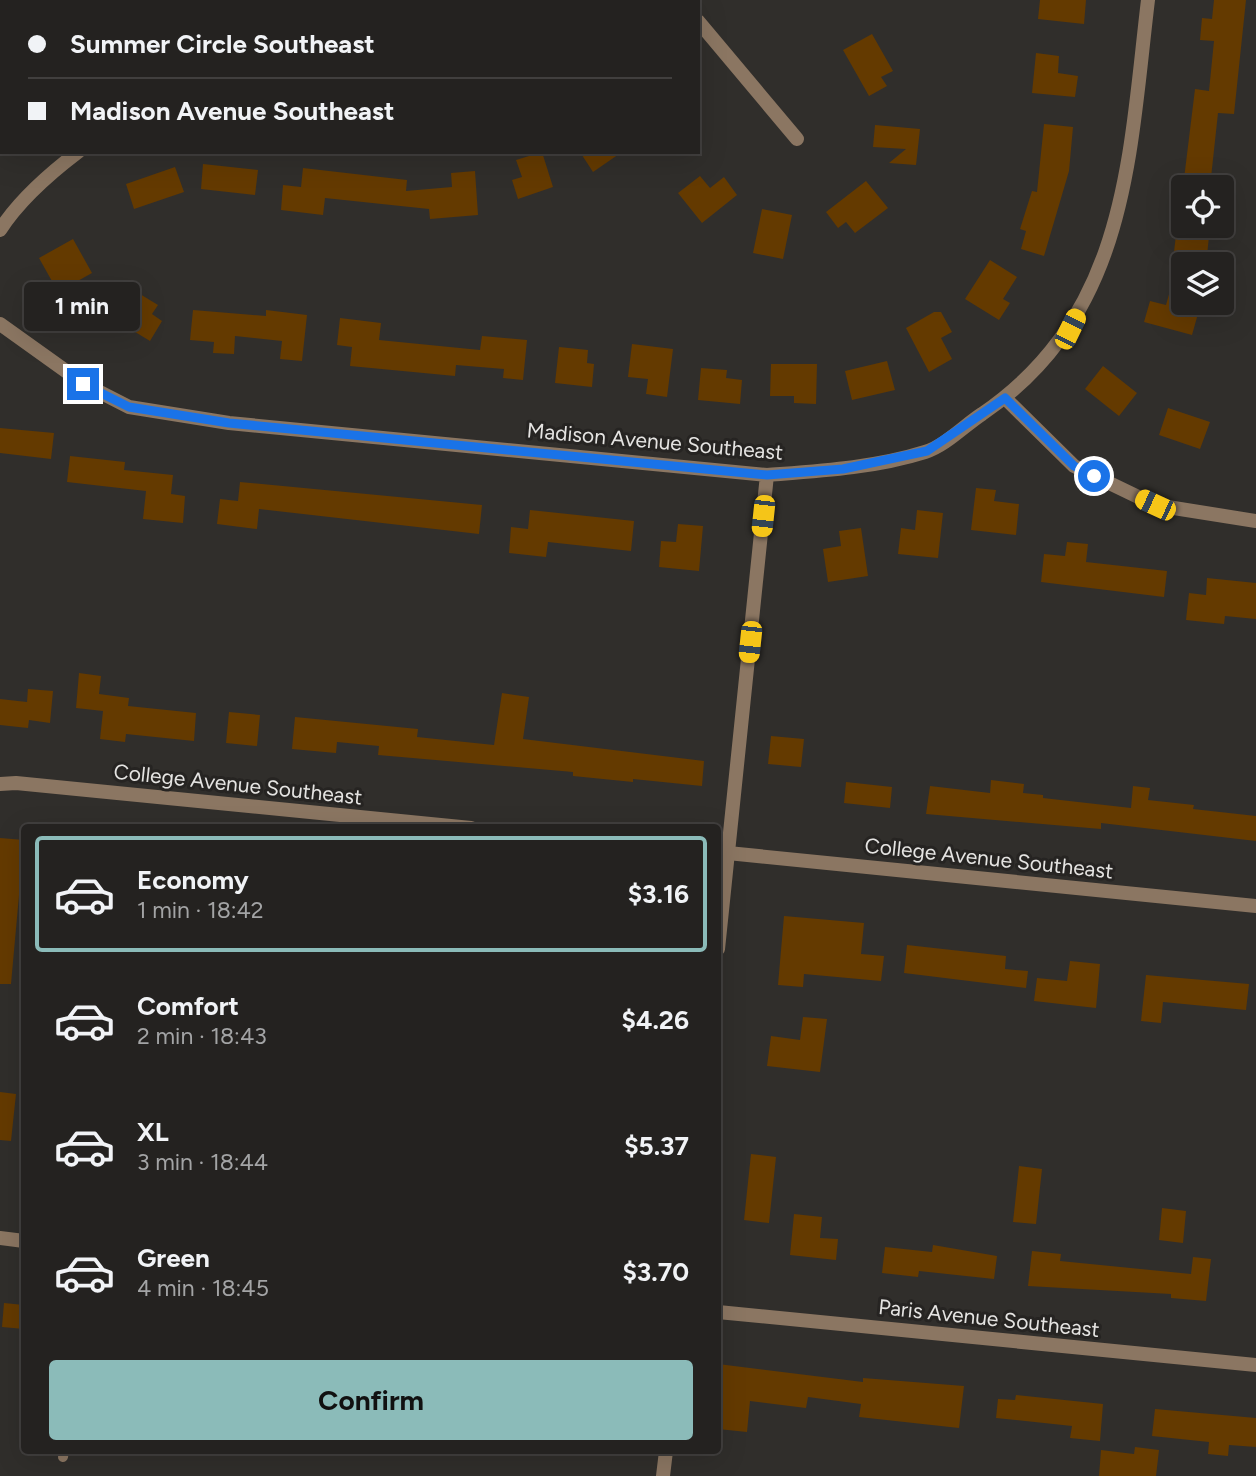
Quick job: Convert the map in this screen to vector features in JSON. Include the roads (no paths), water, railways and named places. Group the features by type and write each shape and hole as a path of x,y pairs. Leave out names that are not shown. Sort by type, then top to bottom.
{"street":[{"name":"Madison Avenue Southeast","path":"0,324 83,384 129,407 229,423 767,475 843,469 927,451 1005,398 1070,329 1107,254 1126,181 1148,0"},
{"path":"700,24 796,139"},
{"path":"0,230 10,214 73,154"},
{"path":"1005,398 1074,466 1155,505 1256,521"},
{"path":"721,877 767,475"},
{"name":"College Avenue Southeast","path":"0,784 16,783 431,824"},
{"name":"College Avenue Southeast","path":"722,853 1256,906"},
{"path":"0,1238 21,1241"},
{"name":"Paris Avenue Southeast","path":"721,1312 1256,1365"},
{"path":"663,1476 666,1454"}]}
